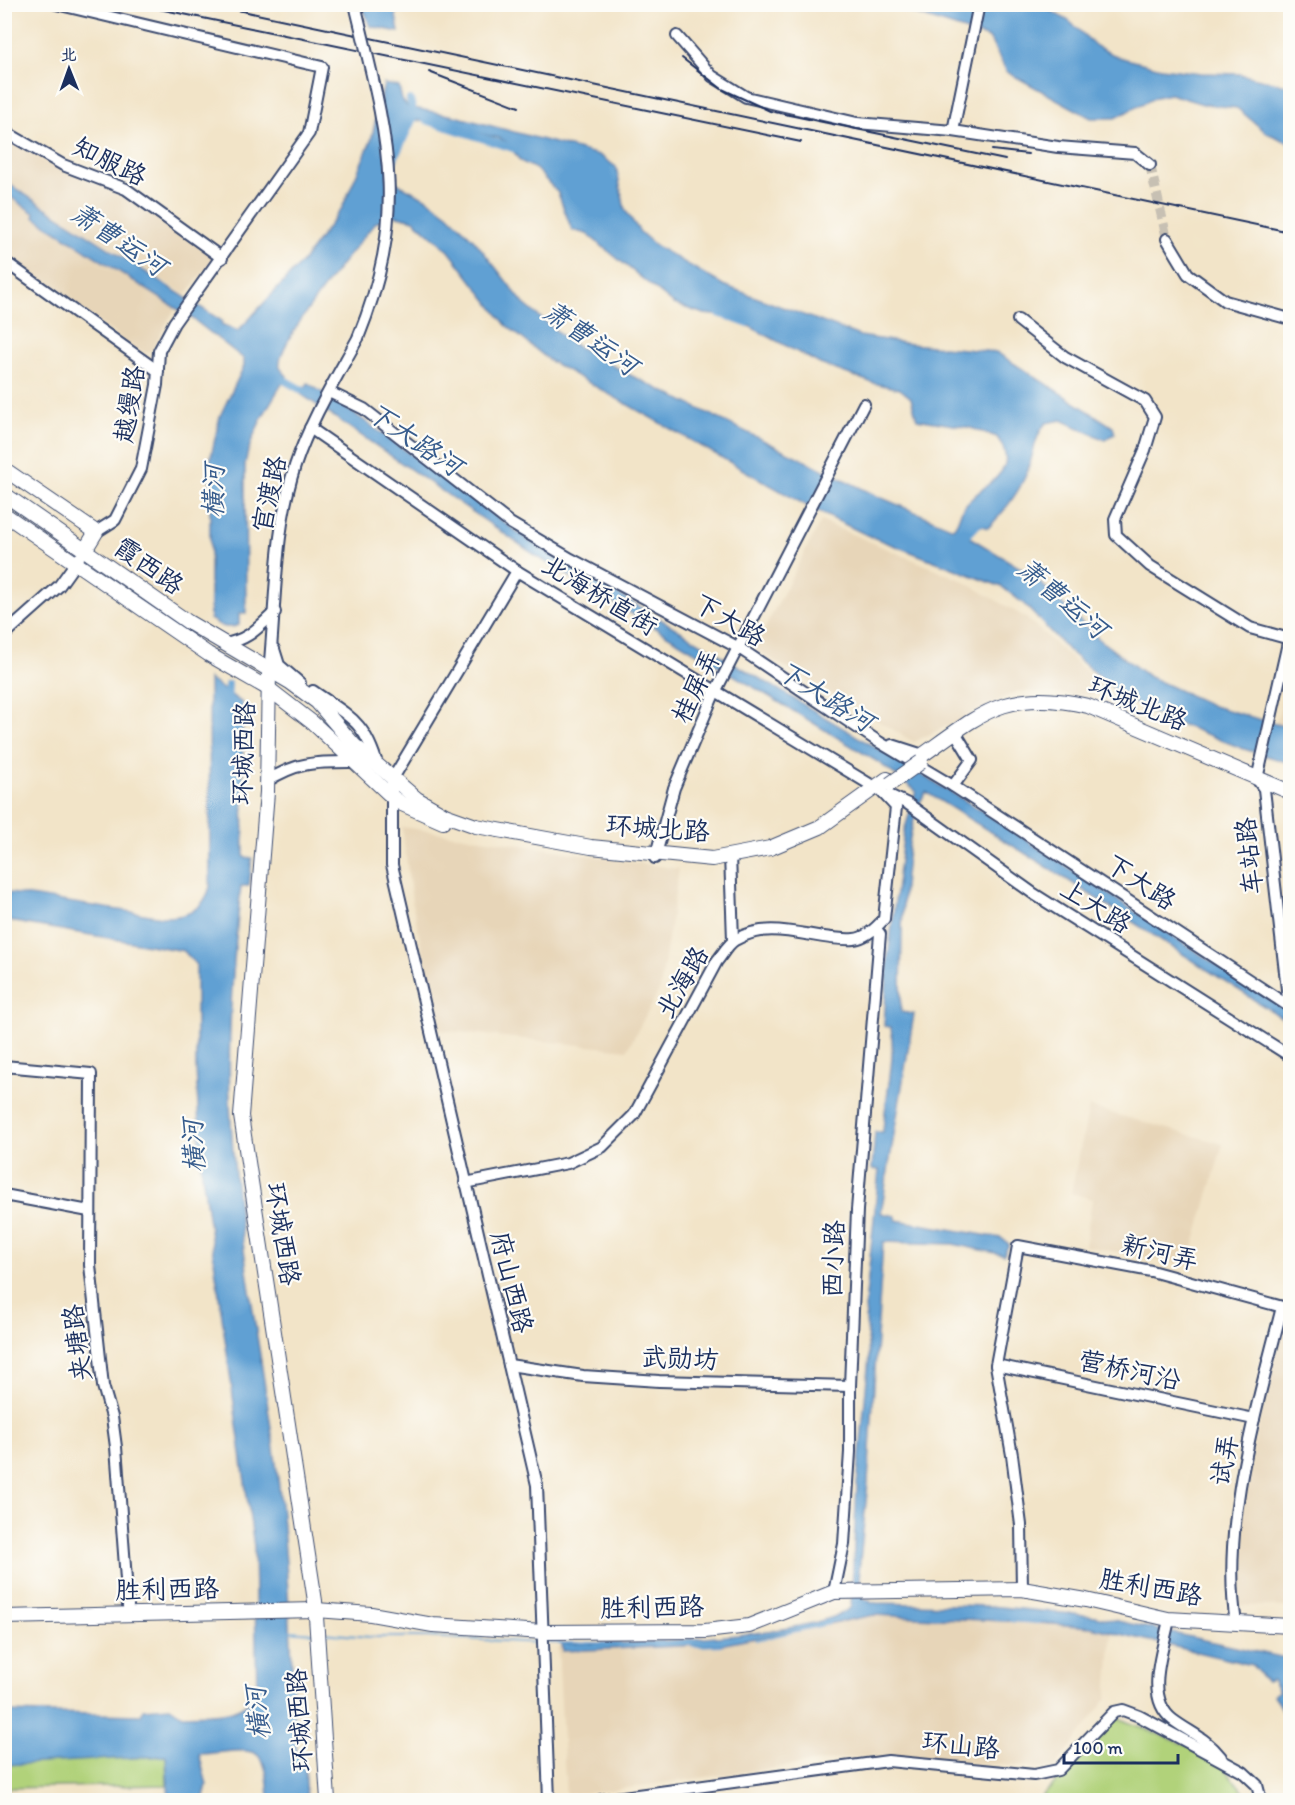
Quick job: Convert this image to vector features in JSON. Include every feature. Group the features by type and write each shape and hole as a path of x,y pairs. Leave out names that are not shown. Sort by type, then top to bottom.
{"main road":[{"path":"4,469 96,532 85,550"},
{"name":"霞西路","path":"4,494 207,634 269,672"},
{"name":"霞西路","path":"4,514 208,654 269,689"},
{"name":"环城北路","path":"269,672 290,682 317,702 354,745 392,780 436,810 476,826 591,847 714,863 730,858 771,852 824,831 980,714 999,705 1021,700 1057,699 1088,706 1290,792"},
{"name":"环城西路","path":"269,672 267,781 241,1116 316,1611 328,1800"},
{"name":"环城北路","path":"269,689 313,723 391,796 439,821 480,833 588,853 655,856"},
{"name":"环城北路","path":"920,759 1001,711 1022,704 1056,703 1086,710 1260,778 1290,799"},
{"name":"胜利西路","path":"4,1617 316,1611 371,1614 433,1625 729,1630 767,1621 840,1588 1022,1586 1086,1593 1169,1614 1290,1626"},
{"name":"胜利西路","path":"1022,1586 1086,1600 1168,1625 1235,1621 1290,1621"},
{"name":"胜利西路","path":"4,1609 295,1602 316,1611"}],"street":[{"name":"越缦路","path":"56,4 322,67 309,133 174,323 159,351 158,371 141,469 115,520 96,532"},
{"name":"官渡路","path":"269,672 283,515 295,467 317,413 358,338 372,304 383,262 389,225 391,180 379,104 355,4"},
{"path":"952,131 979,4"},
{"path":"677,36 712,76 746,97 857,123 952,131 1058,147 1135,153 1150,165"},
{"name":"知服路","path":"4,131 63,165 126,189 222,258"},
{"path":"1167,239 1188,274 1225,301 1290,319"},
{"path":"4,261 158,371"},
{"path":"1018,320 1065,357 1144,401 1155,417 1144,450 1115,519 1116,535 1150,566 1250,628 1290,636"},
{"name":"下大路","path":"329,393 364,409 510,523 571,559 739,648 879,742 953,786 1290,1007"},
{"name":"桂屏弄","path":"655,856 674,788 716,691 864,404"},
{"name":"北海桥直街","path":"310,428 517,571 716,691 883,786"},
{"path":"4,635 59,585 85,550"},
{"path":"392,780 517,571"},
{"path":"223,644 237,642 251,635 275,612"},
{"name":"车站路","path":"1290,636 1260,778 1290,1007"},
{"path":"272,643 279,665 361,725 371,741 378,767"},
{"path":"953,786 972,760 958,737"},
{"path":"879,742 920,759"},
{"path":"267,781 289,767 355,762"},
{"name":"府山西路","path":"392,780 392,865 537,1485 549,1800"},
{"path":"876,929 884,919 896,807 883,786"},
{"name":"上大路","path":"883,786 1034,894 1290,1056"},
{"path":"730,858 733,940"},
{"name":"北海路","path":"465,1184 568,1163 602,1147 634,1115 717,961 733,940 756,932 782,930 856,939 876,929"},
{"name":"西小路","path":"840,1588 850,1452 850,1386 857,1210 880,934 876,929"},
{"name":"夹塘路","path":"4,1066 92,1074 90,1265 103,1386 116,1447 128,1606"},
{"path":"4,1195 89,1211"},
{"name":"新河弄","path":"996,1365 1018,1246 1151,1271 1286,1308"},
{"name":"试弄","path":"1235,1621 1233,1534 1254,1419 1286,1308"},
{"name":"武勋坊","path":"509,1365 583,1376 660,1381 850,1386"},
{"path":"996,1365 1019,1514 1022,1586"},
{"name":"营桥河沿","path":"996,1365 1254,1419"},
{"path":"1168,1625 1158,1671 1159,1697 1162,1705 1172,1720 1208,1741 1226,1762"},
{"name":"环山路","path":"601,1800 888,1761 1034,1775 1051,1773 1064,1766 1114,1712 1123,1710 1171,1732 1243,1772 1257,1785 1261,1800"}],"shaded area":[{"path":"4,136 47,163 117,191 214,257 186,295 5,181"},
{"path":"5,193 35,214 34,217 175,308 152,350 147,353 134,348 5,253"},
{"path":"821,521 963,581 1025,617 1101,684 1093,696 1018,691 914,742 754,649"},
{"path":"1290,667 1290,728 1276,725"},
{"path":"402,827 679,869 660,989 627,1050 439,1030 412,901"},
{"path":"1089,1107 1223,1144 1188,1265 1085,1246 1092,1199 1071,1193"},
{"path":"1283,1320 1290,1322 1290,1607 1237,1605 1233,1535"},
{"path":"896,1609 1112,1629 1107,1698 1054,1769 872,1755 566,1796 558,1647 764,1635"}],"green space":[{"path":"1115,1717 1216,1757 1250,1800 1031,1800 1040,1799"},
{"path":"166,1756 167,1785 5,1788 5,1764"}],"water":[{"path":"362,5 394,5 399,32 370,26"},
{"path":"887,5 1041,5 1069,21 1096,46 1118,57 1161,68 1201,73 1239,74 1290,86 1290,143 1267,133 1237,108 1203,104 1170,94 1156,97 1115,118 1091,118 1007,72 989,38"},
{"path":"384,84 399,87 402,100 408,107 455,116 599,155 616,167 625,210 640,232 656,246 723,285 860,336 911,344 996,352 1113,427 1115,434 1105,440 1062,420 1046,423 1038,435 1027,472 1013,498 988,528 975,524 966,535 1032,575 1101,641 1148,676 1213,706 1290,728 1290,763 1244,749 1147,711 1119,693 1069,651 1024,604 1002,587 867,535 811,508 550,361 506,325 449,251 414,220 393,215 375,223 318,295 289,339 281,356 280,368 287,376 256,429 245,464 246,613 239,613 239,625 230,627 210,619 210,461 220,416 244,366 244,359 193,319 34,217 35,214 5,193 4,181 222,321 221,324 238,331 303,261 342,208 371,141","holes":["411,119 499,138 508,143 520,161 536,169 558,193 572,230 587,234 674,304 704,314 732,317 820,364 873,383 900,389 911,398 917,419 971,428 997,437 1006,460 1003,469 963,508 953,528 877,496 630,375 571,343 524,304 475,241 448,214 427,199 387,178 387,168"]},
{"path":"308,383 362,419 531,542 977,808 1290,1013 1290,1023 926,792 917,810 910,835 906,865 903,898 901,1012 914,1014 881,1213 896,1216 896,1220 1001,1238 1009,1244 1004,1255 953,1244 883,1242 868,1482 859,1570 863,1599 876,1603 989,1606 1095,1616 1290,1659 1290,1724 1273,1695 1279,1691 1272,1680 1267,1682 1252,1665 1091,1627 874,1615 725,1644 563,1651 562,1644 668,1641 800,1626 832,1617 851,1607 857,1485 869,1357 865,1306 879,1170 872,1169 875,1132 883,1132 892,1053 891,1027 884,1026 888,958 904,832 916,791 878,762 541,559 301,394"},
{"path":"209,679 242,703 244,857 252,858 249,886 241,886 233,974 229,1063 231,1122 246,1265 281,1504 289,1606 294,1729 301,1766 305,1765 307,1800 269,1800 265,1766 260,1757 244,1751 199,1754 207,1785 203,1800 169,1800 166,1756 5,1765 4,1712 141,1715 143,1709 170,1707 182,1715 213,1714 242,1707 257,1692 254,1547 201,1166 196,1068 196,965 184,951 4,920 5,892 163,917 186,914 203,902 210,887"}],"waterway":[{"path":"388,171 414,116 410,100"},
{"path":"426,120 516,149"},
{"path":"719,313 746,323"},
{"path":"277,376 307,393"},
{"path":"960,543 984,517"},
{"name":"横河","path":"227,702 228,685"},
{"path":"895,915 898,891"},
{"path":"1010,1621 1040,1623"},
{"path":"756,1640 829,1624"},
{"path":"289,1631 313,1633"},
{"path":"322,1633 370,1637 428,1637 541,1643"},
{"path":"547,1643 607,1643"},
{"path":"693,1646 721,1645"}],"tunnel":[{"path":"1150,165 1167,239"}],"railway":[{"path":"118,4 142,9"},
{"path":"135,4 801,142"},
{"path":"209,4 1290,232"},
{"path":"682,58 722,89 770,111 1005,160"},
{"path":"429,72 519,107"},
{"path":"992,150 1028,154"}],"water label":[{"name":"萧曹运河","path":"119,239"},
{"name":"萧曹运河","path":"591,338"},
{"name":"下大路河","path":"415,439"},
{"name":"萧曹运河","path":"1063,598"},
{"name":"下大路河","path":"826,696"}]}
